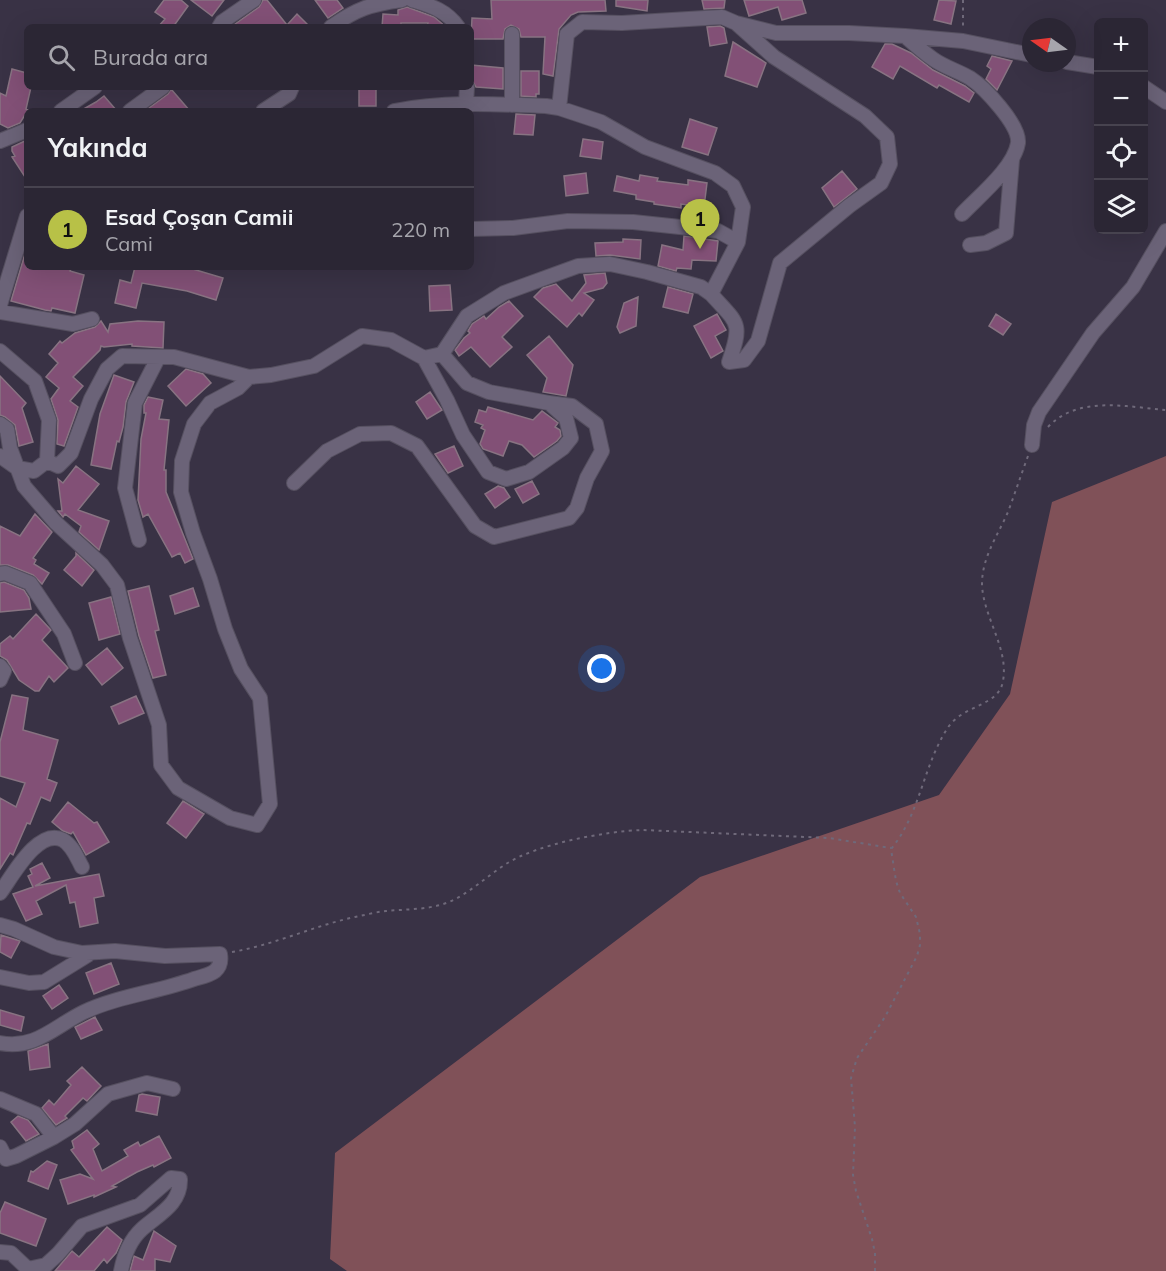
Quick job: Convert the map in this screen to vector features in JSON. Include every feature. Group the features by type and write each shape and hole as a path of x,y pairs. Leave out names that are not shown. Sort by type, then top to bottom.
{"street":[{"path":"221,24 254,0"},
{"path":"335,24 347,15 374,4 402,0"},
{"path":"412,0 437,8 451,16 456,24"},
{"path":"559,108 567,34 582,22 622,23 722,17 776,33 905,36 963,41 1022,54"},
{"path":"424,358 442,354 467,316 504,293 578,266 610,264 701,286 735,321 738,336 729,362 744,360 758,341 780,263 849,206 881,183 890,164 887,137 866,116 774,57 736,22"},
{"path":"512,34 512,105"},
{"path":"905,36 936,61 971,79 997,103 1015,130 1018,142 1005,170 962,214"},
{"path":"1076,64 1094,67"},
{"path":"65,108 91,90"},
{"path":"134,108 159,90"},
{"path":"267,108 290,90"},
{"path":"466,103 467,90"},
{"path":"1148,90 1166,102"},
{"path":"410,108 466,103 559,108 601,122 645,147 715,173 733,186 743,207 738,242 711,294"},
{"path":"0,141 24,131"},
{"path":"970,244 986,243 1006,233 1012,158"},
{"path":"474,229 513,228 568,221 633,222 718,231 738,242"},
{"path":"1032,445 1034,425 1039,412 1093,333 1133,287 1166,231"},
{"path":"0,306 24,236"},
{"path":"0,312 73,324 92,319"},
{"path":"47,461 58,466 71,453 91,399 107,369 122,356 174,357 249,377 314,366 362,336 391,340 424,358 463,435 488,472 506,479 529,472 563,448 571,438 566,418 549,403"},
{"path":"0,351 35,381 49,420 47,461 34,471 17,468 0,456"},
{"path":"294,483 327,451 360,434 391,433 417,446 475,526 494,537 568,518 577,508 587,478 602,451 596,424 572,406 489,392 467,382 442,354"},
{"path":"140,540 125,488 135,403 158,358"},
{"path":"0,424 7,429 10,448 24,486 55,522 102,565 117,585 130,638 159,725 161,765 178,788 230,818 257,825 270,804 260,698 241,669 225,629 181,492 182,461 194,424 210,403 238,388 249,377"},
{"path":"0,574 5,573 30,583 64,634 75,663"},
{"path":"0,666 4,671 0,680"},
{"path":"0,893 29,852 45,839 66,841 75,852 82,867"},
{"path":"0,925 54,946 91,953 115,951 165,956 220,954 220,965 214,972 171,987 83,1012 47,1035 14,1045 0,1043"},
{"path":"0,977 29,983 44,982 91,953"},
{"path":"0,1147 6,1159 16,1156 75,1124 108,1094 147,1083 173,1089"},
{"path":"0,1099 36,1114 54,1137"},
{"path":"0,1252 11,1252 28,1270 46,1265 82,1226 140,1205 171,1178 180,1179 181,1191 166,1212 141,1231 125,1252 121,1271"}],"path":[{"path":"963,0 963,41"},
{"path":"875,1271 872,1239 853,1176 855,1127 851,1078 857,1058 885,1017 917,956 920,945 916,917 900,894 896,881 891,849 908,825 929,762 950,724 963,712 990,701 998,694 1003,683 1002,656 984,598 983,574 989,550 1007,513 1032,445 1052,423 1070,411 1096,405 1166,410"},
{"path":"220,954 256,948 352,918 383,911 436,906 460,897 508,862 525,854 600,834 643,830 829,838 891,849"}],"shaded area":[{"path":"1166,456 1166,1271 347,1271 330,1259 335,1153 700,877 939,795 1010,694 1052,502"}],"building":[{"path":"164,0 181,0 188,6 175,24 161,24 165,19 155,12"},
{"path":"191,0 224,0 212,16"},
{"path":"263,0 267,0 286,24 235,24 259,7"},
{"path":"315,0 337,0 343,8 328,18"},
{"path":"491,0 605,0 606,11 578,12 571,15 559,29 553,76 543,74 545,37 521,37 519,29 511,25 505,29 503,39 474,39 472,18 492,19"},
{"path":"616,0 648,0 647,11 616,6"},
{"path":"702,0 725,0 724,8 704,9"},
{"path":"744,0 802,0 806,13 782,20 778,7 749,16"},
{"path":"939,0 956,1 951,24 934,20"},
{"path":"407,7 434,17 442,24 382,24 383,14 398,15 398,10"},
{"path":"297,14 307,24 288,24"},
{"path":"707,27 724,28 727,43 710,46"},
{"path":"733,42 766,63 757,87 725,76"},
{"path":"885,44 892,44 911,53 933,70 965,86 974,93 969,102 939,85 937,88 900,66 893,79 872,67"},
{"path":"992,56 1012,61 997,90 986,79 991,69 987,66"},
{"path":"474,65 503,68 503,89 476,87"},
{"path":"12,69 24,72 24,90 30,90 26,108 24,108 24,116 20,123 8,128 0,124 0,93 6,96"},
{"path":"521,71 539,71 539,94 536,94 536,97 521,96"},
{"path":"172,90 187,108 149,108"},
{"path":"359,90 376,90 376,106 359,106"},
{"path":"104,96 114,108 85,108"},
{"path":"516,114 535,115 533,135 514,134"},
{"path":"690,119 717,128 708,155 682,147"},
{"path":"583,139 603,142 601,159 580,156"},
{"path":"24,141 24,175 12,157 15,156 12,147"},
{"path":"842,171 857,189 834,207 822,188"},
{"path":"586,173 588,193 566,196 564,176"},
{"path":"640,175 658,178 657,181 688,185 688,180 707,183 704,207 681,204 681,208 654,204 654,202 636,199 636,195 614,191 617,176 639,181"},
{"path":"684,236 718,241 716,261 692,260 691,269 677,268 676,271 658,266 662,245 683,250"},
{"path":"623,239 641,240 640,259 610,255 596,256 595,243 623,242"},
{"path":"24,257 24,270 70,270 84,275 75,313 52,308 51,311 45,310 11,301"},
{"path":"134,270 196,270 223,278 216,300 187,291 142,283 136,308 115,303 120,280 131,283"},
{"path":"605,273 607,283 603,288 584,293 594,300 582,316 579,313 567,327 534,297 543,288 556,284 572,301 586,283 584,275"},
{"path":"450,285 452,310 430,311 429,286"},
{"path":"668,287 693,294 688,313 663,307"},
{"path":"638,297 636,326 620,333 617,327 624,303"},
{"path":"509,301 523,316 502,337 512,347 490,367 471,347 459,356 455,350 470,333 468,331 472,324 484,316 486,319"},
{"path":"717,314 726,330 715,336 723,351 711,358 694,326"},
{"path":"996,314 1011,324 1003,335 989,326"},
{"path":"101,321 108,332 110,324 138,321 164,322 163,348 132,346 132,344 101,346 100,350 73,377 83,386 70,401 78,407 64,446 57,444 58,420 51,399 59,388 46,377 58,363 49,354 60,341 62,343 75,333 95,327"},
{"path":"549,336 573,365 566,396 543,392 547,378 527,355"},
{"path":"186,369 203,374 211,383 186,406 168,386"},
{"path":"114,375 134,382 126,402 123,427 119,442 117,441 111,469 91,465 100,414"},
{"path":"0,376 26,403 22,408 33,442 19,446 15,425 0,415"},
{"path":"430,392 442,410 427,419 416,402"},
{"path":"148,397 163,400 159,419 169,420 164,470 166,470 166,492 193,559 185,563 180,553 172,557 148,514 143,517 138,500 141,439 146,413 144,413 144,405"},
{"path":"488,407 533,420 542,411 558,423 555,427 560,430 561,436 534,457 522,445 509,441 503,456 483,449 480,444 485,430 481,428 483,425 475,422 479,410 486,412"},
{"path":"454,446 463,466 448,473 435,454"},
{"path":"76,466 99,484 78,510 109,521 99,550 79,532 81,526 65,514 63,517 58,511 62,511 58,479 63,483"},
{"path":"532,481 539,494 523,503 515,489"},
{"path":"498,486 504,488 510,497 495,508 485,494"},
{"path":"35,514 52,532 33,558 36,560 34,564 49,573 42,584 33,575 8,565 0,565 0,526 20,536"},
{"path":"76,553 94,570 82,586 64,570"},
{"path":"4,582 24,590 29,598 31,609 0,612 0,583"},
{"path":"149,586 159,630 155,631 166,675 153,678 139,636 128,591"},
{"path":"193,588 199,606 175,614 170,596"},
{"path":"111,597 120,634 99,640 89,603"},
{"path":"36,614 51,630 42,640 68,668 54,682 49,676 39,691 35,691 19,680 7,660 0,656 0,644 10,636 13,639"},
{"path":"107,648 123,668 102,685 86,665"},
{"path":"12,695 28,698 23,730 58,740 47,779 57,783 50,801 41,797 30,824 27,823 13,855 10,853 0,869 0,798 16,807 25,783 0,776 0,742"},
{"path":"136,696 144,713 119,724 111,707"},
{"path":"183,801 204,814 186,838 167,823"},
{"path":"68,802 94,823 97,822 109,842 86,855 73,832 71,834 63,831 52,822"},
{"path":"42,863 50,878 35,886 99,874 104,896 94,898 98,923 80,927 75,902 70,903 66,885 36,901 42,914 26,921 13,894 33,887 28,876 32,874 30,869"},
{"path":"1,935 20,941 11,958 0,952"},
{"path":"111,963 119,984 94,994 86,973"},
{"path":"59,985 68,998 52,1009 43,996"},
{"path":"0,1010 24,1017 21,1031 0,1025"},
{"path":"95,1017 102,1030 81,1039 75,1027"},
{"path":"48,1044 50,1067 30,1070 28,1051"},
{"path":"82,1067 101,1086 87,1101 83,1098 65,1116 67,1118 56,1125 42,1108 49,1100 54,1105 71,1085 67,1081"},
{"path":"139,1095 160,1097 157,1115 136,1111"},
{"path":"18,1116 28,1120 39,1134 26,1141 11,1122"},
{"path":"87,1130 99,1144 93,1149 102,1171 128,1156 124,1150 138,1142 140,1146 159,1136 171,1158 154,1167 153,1165 137,1172 112,1186 116,1187 94,1197 94,1195 68,1204 60,1180 80,1174 93,1179 71,1150 74,1148 72,1141"},
{"path":"47,1161 57,1165 48,1189 28,1181 31,1171 33,1172"},
{"path":"5,1202 46,1219 36,1246 0,1233 0,1213"},
{"path":"107,1227 122,1240 116,1253 107,1263 104,1259 94,1271 55,1271 72,1251 79,1257"},
{"path":"154,1231 176,1246 170,1262 155,1259 155,1271 130,1271 134,1256 143,1260"}],"place":[{"name":"Esad Çoşan Camii","path":"700,249"}]}
